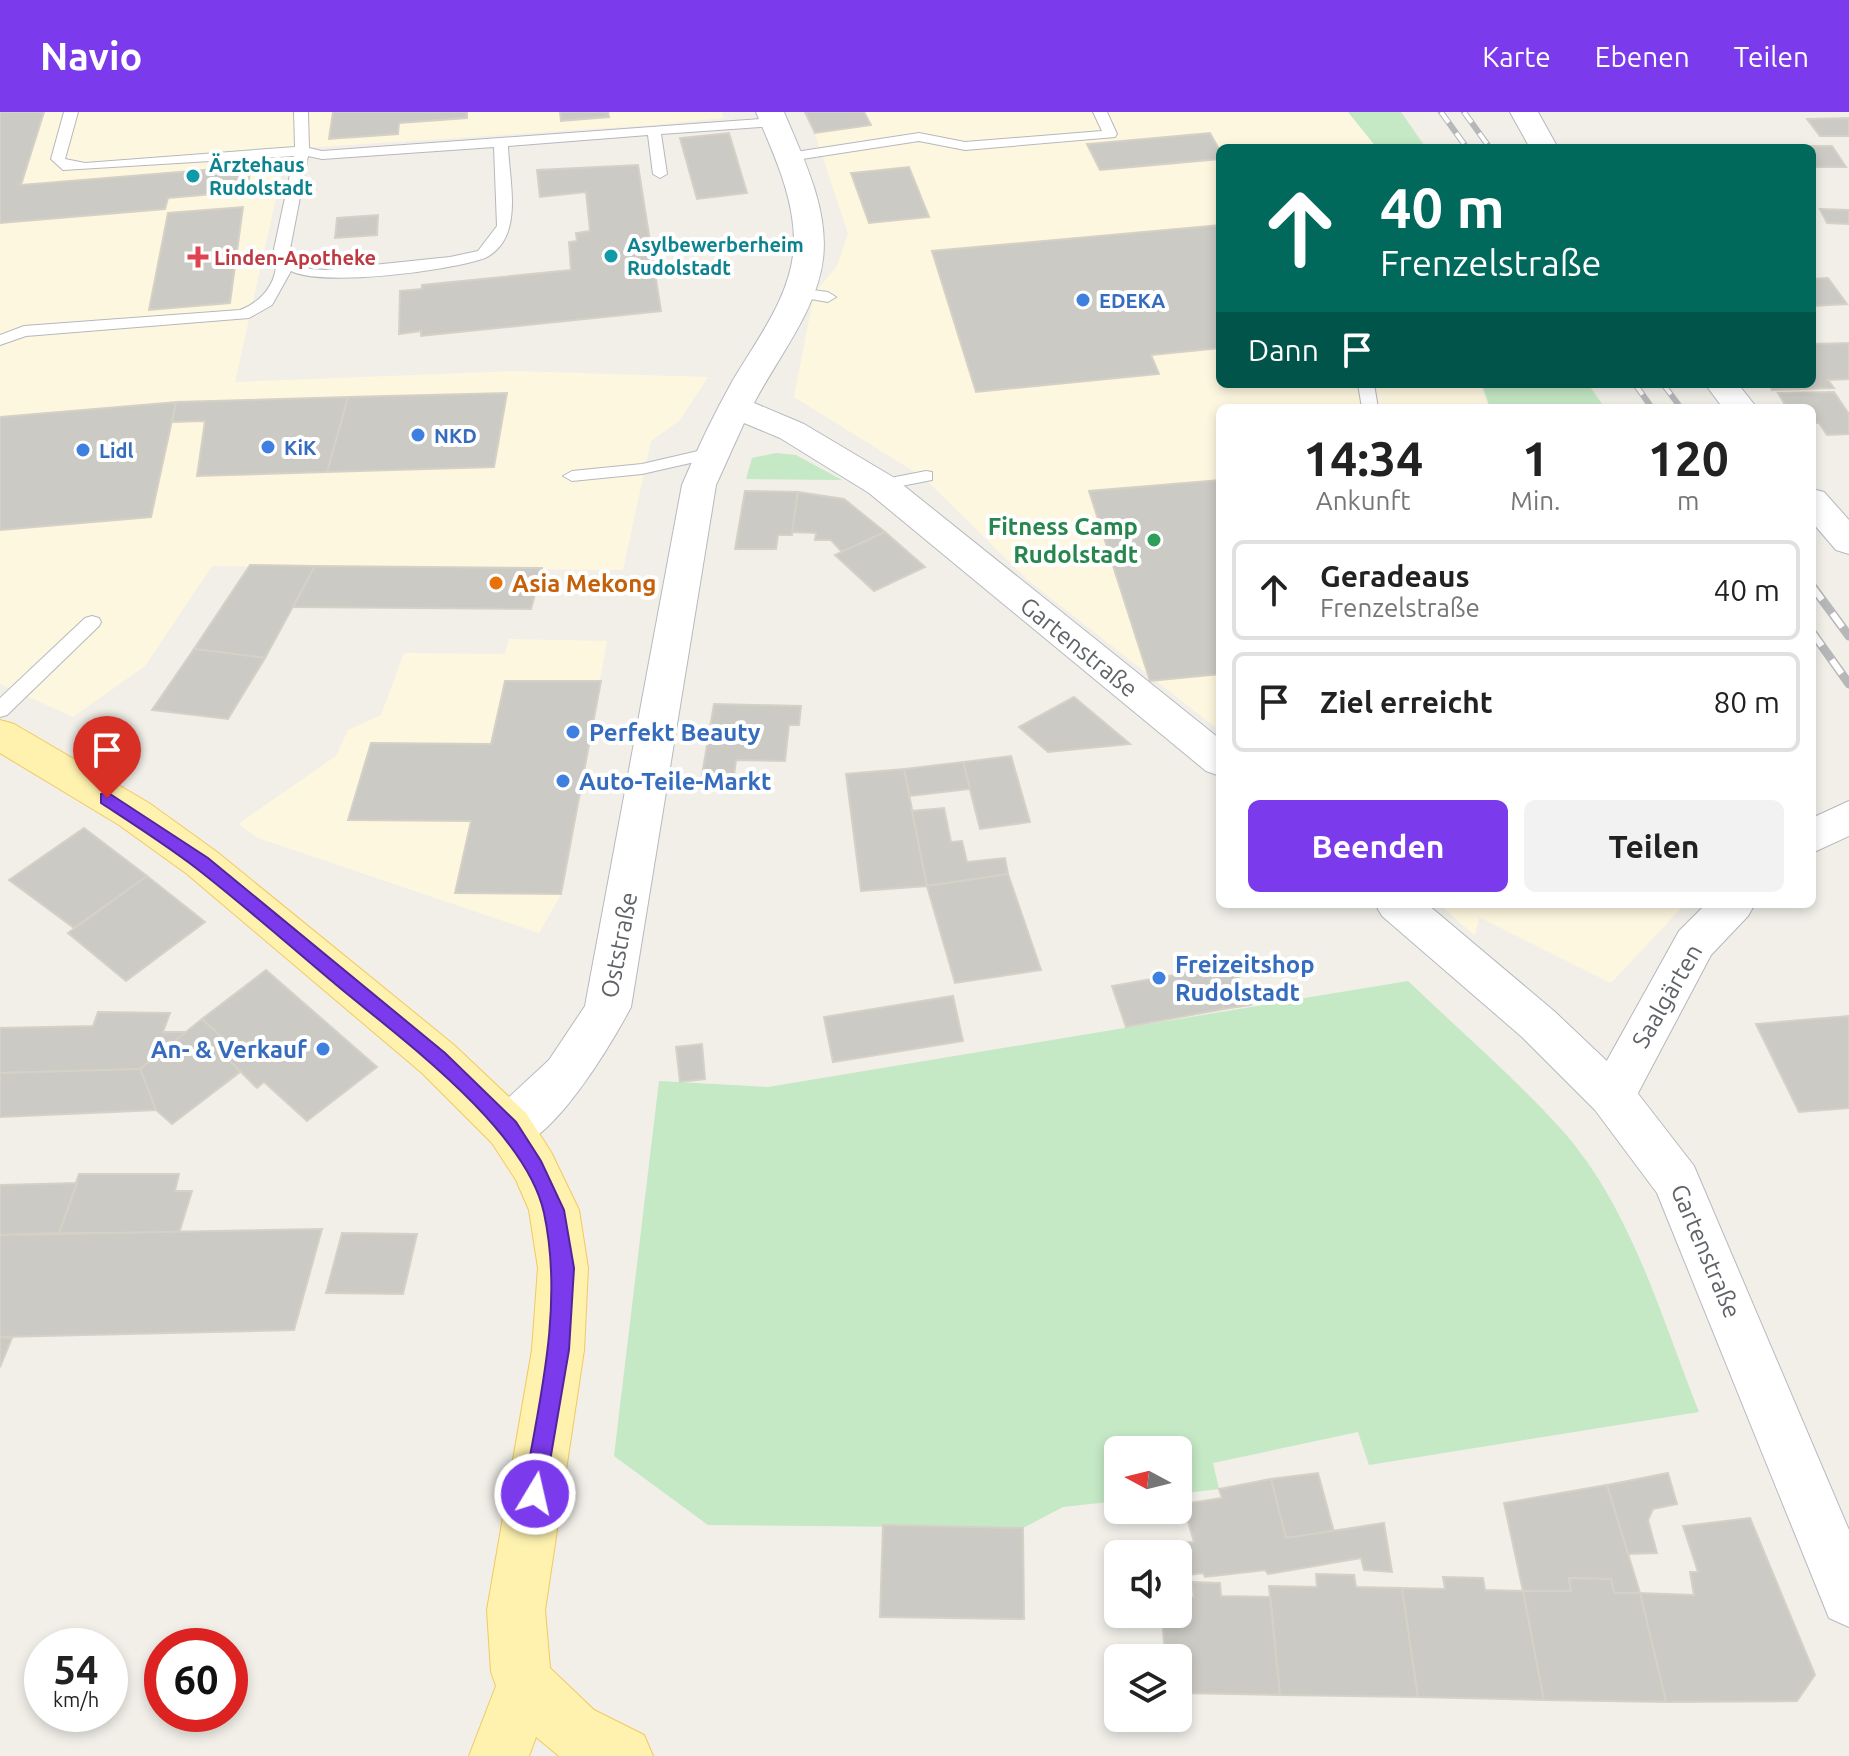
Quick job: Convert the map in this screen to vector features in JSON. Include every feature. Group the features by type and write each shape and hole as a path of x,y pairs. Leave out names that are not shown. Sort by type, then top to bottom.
{"main road":[{"path":"1524,112 1542,144"},
{"name":"Oststraße","path":"509,1128 564,1080 591,1041 608,1007 699,485 711,453 798,293 808,260 808,230 789,157 772,117"},
{"path":"1724,388 1737,404"},
{"name":"Gartenstraße","path":"736,408 792,431 881,485 1216,758"},
{"path":"1816,505 1849,542"},
{"path":"0,734 134,814 202,863 438,1059 509,1128 534,1167 554,1210 563,1268 558,1350 516,1610 521,1672 526,1686 573,1731 623,1756"},
{"path":"1816,835 1849,817"},
{"name":"Gartenstraße","path":"1404,908 1538,1024 1612,1096 1677,1181 1849,1598"},
{"name":"Saalgärten","path":"1612,1096 1695,943 1729,908"},
{"path":"499,1756 526,1686"}],"lane":[{"path":"71,112 58,159 63,166 302,151 322,155 501,144 772,117"},
{"path":"0,340 24,331 243,315 264,308 275,296 286,263 282,249 302,151 301,112"},
{"path":"789,157 919,137 965,146 1110,134 1100,112"},
{"path":"654,131 660,174"},
{"path":"286,263 307,273 325,275 450,262 483,254 495,243 504,226 501,144"},
{"path":"798,293 828,297"},
{"path":"572,476 642,469 711,453"},
{"path":"881,485 926,476"},
{"path":"0,710 92,622"}],"shaded area":[{"path":"0,112 722,112 724,118 654,125 287,149 235,382 514,371 708,377 680,420 651,441 623,570 212,566 145,666 73,717 0,684"},
{"path":"805,112 1348,112 1374,144 1216,144 1216,388 1482,388 1488,404 1216,404 1216,728 1028,580 923,477 794,397 814,294 837,266 848,234 815,133"},
{"name":"Auto-Teile-Markt","path":"509,639 607,641 561,894 539,933 258,838 238,824 336,756 348,730 381,715 404,653 505,654"},
{"path":"1444,908 1681,908 1611,983 1479,917 1475,936"}],"green space":[{"path":"1348,112 1401,112 1423,144 1374,144"},
{"path":"1483,388 1591,388 1602,404 1489,404"},
{"path":"776,453 796,455 842,480 746,479 752,458"},
{"path":"1408,981 1524,1091 1561,1129 1585,1160 1607,1193 1642,1264 1699,1412 1369,1465 1358,1432 1213,1463 1219,1489 1192,1492 1192,1436 1104,1436 1104,1503 1063,1507 1023,1528 708,1525 614,1456 659,1081 768,1087"}],"building":[{"name":"Ärztehaus Rudolstadt","path":"0,112 44,112 21,185 251,166 247,191 168,198 165,209 0,223"},
{"path":"333,112 467,112 467,118 399,123 398,134 329,139"},
{"path":"560,112 608,112 609,117 561,121"},
{"path":"805,112 864,112 871,125 815,133"},
{"path":"1849,118 1849,136 1820,136 1807,119"},
{"path":"729,133 747,193 697,199 680,138"},
{"path":"1210,133 1216,144 1216,159 1100,170 1087,144"},
{"path":"1816,146 1832,146 1846,167 1816,167"},
{"name":"Asylbewerberheim Rudolstadt","path":"638,165 661,311 421,336 421,331 399,334 400,291 422,289 422,285 571,270 569,242 577,241 576,233 590,231 586,192 540,197 537,170"},
{"path":"909,167 929,217 869,223 851,173"},
{"path":"243,207 230,303 149,310 168,213"},
{"path":"1820,209 1849,210 1849,224 1827,223"},
{"path":"378,215 377,235 335,238 337,218"},
{"name":"EDEKA","path":"1216,225 1216,348 1151,355 1159,374 976,392 932,251"},
{"path":"1828,278 1847,304 1816,306 1816,279"},
{"path":"1849,343 1849,379 1828,380 1834,388 1772,390 1816,388 1816,344"},
{"path":"1834,392 1849,414 1849,434 1827,435 1816,423 1816,404 1785,404 1778,393"},
{"name":"NKD","path":"507,393 494,467 327,472 348,397"},
{"name":"KiK","path":"348,397 327,472 197,476 205,421 172,422 176,402"},
{"name":"Lidl","path":"176,402 151,517 0,530 0,417"},
{"path":"1216,480 1216,674 1150,681 1089,491"},
{"path":"745,491 798,492 792,535 778,535 776,549 735,549"},
{"path":"798,492 844,499 885,532 842,552 831,540 815,540 816,533 792,532"},
{"path":"885,532 925,567 874,591 835,555"},
{"path":"250,565 315,566 265,658 194,649"},
{"path":"315,566 542,568 531,609 293,607"},
{"path":"194,649 265,658 228,719 152,710"},
{"path":"505,681 601,681 561,894 455,893 471,821 348,820 371,743 491,744"},
{"path":"1074,697 1130,744 1048,752 1019,727"},
{"path":"714,704 801,706 799,725 789,725 785,761 736,760 734,776 702,775"},
{"path":"1011,756 1030,822 980,829 963,762"},
{"path":"963,762 970,789 910,796 904,769"},
{"path":"904,769 927,886 861,891 846,774"},
{"path":"944,808 951,842 962,841 967,862 1005,858 1008,874 927,886 912,811"},
{"path":"84,828 147,876 74,928 9,880"},
{"path":"1008,874 1041,970 955,983 927,886"},
{"path":"147,876 205,922 126,981 68,933"},
{"path":"1234,965 1251,1005 1224,1009 1209,969"},
{"path":"1209,969 1224,1009 1126,1027 1112,986"},
{"path":"266,970 377,1067 307,1121 264,1082 257,1088 229,1060 238,1052 202,1019"},
{"path":"953,996 963,1041 833,1062 824,1017"},
{"path":"98,1012 170,1013 163,1032 187,1032 140,1069 0,1073 0,1028 93,1026"},
{"path":"1849,1016 1849,1108 1799,1112 1756,1024"},
{"path":"202,1019 238,1052 229,1060 240,1072 172,1124 156,1110 140,1069"},
{"path":"702,1044 705,1079 680,1082 676,1047"},
{"path":"140,1069 156,1110 0,1117 0,1073"},
{"path":"79,1174 179,1174 175,1191 192,1191 179,1233 59,1233"},
{"path":"77,1183 59,1233 0,1235 0,1185"},
{"path":"322,1229 294,1330 0,1337 0,1235"},
{"path":"342,1233 417,1234 403,1294 326,1293"},
{"path":"0,1337 12,1338 0,1367"},
{"path":"1318,1473 1334,1532 1286,1538 1271,1479"},
{"path":"1668,1473 1677,1504 1653,1509 1648,1520 1657,1553 1628,1554 1607,1485"},
{"path":"1271,1479 1286,1538 1384,1523 1392,1572 1364,1570 1361,1558 1268,1574 1265,1570 1205,1577 1203,1573 1192,1574 1194,1542 1189,1524 1192,1524 1192,1503 1222,1498 1219,1489"},
{"path":"1607,1485 1640,1593 1614,1593 1611,1579 1569,1578 1571,1591 1523,1591 1504,1503"},
{"path":"1750,1518 1815,1675 1797,1701 1666,1702 1640,1593 1694,1595 1690,1572 1698,1572 1683,1526"},
{"path":"883,1525 1023,1528 1024,1619 880,1617"},
{"path":"1316,1574 1354,1575 1356,1587 1402,1588 1418,1697 1280,1695 1269,1586 1317,1587"},
{"path":"1443,1577 1483,1578 1485,1590 1523,1591 1544,1700 1418,1697 1402,1588 1445,1589"},
{"path":"1569,1578 1611,1579 1614,1593 1640,1593 1666,1702 1544,1700 1523,1591 1571,1591"},
{"path":"1192,1582 1220,1583 1221,1596 1270,1597 1280,1695 1192,1693 1192,1644 1164,1644 1163,1628 1192,1628"}],"railway":[{"path":"1441,112 1464,144"},
{"path":"1464,112 1487,144"},
{"path":"1638,388 1649,404"},
{"path":"1666,388 1678,404"},
{"path":"1816,591 1849,636"},
{"path":"1816,638 1849,684"}],"place":[{"name":"Ärztehaus Rudolstadt","path":"193,176"},
{"name":"Asylbewerberheim Rudolstadt","path":"611,256"},
{"name":"Linden-Apotheke","path":"198,257"},
{"name":"EDEKA","path":"1083,300"},
{"name":"NKD","path":"418,435"},
{"name":"KiK","path":"268,447"},
{"name":"Lidl","path":"83,450"},
{"name":"Fitness Camp Rudolstadt","path":"1154,540"},
{"name":"Asia Mekong","path":"496,583"},
{"name":"Perfekt Beauty","path":"573,732"},
{"name":"Auto-Teile-Markt","path":"563,781"},
{"name":"Freizeitshop Rudolstadt","path":"1159,978"},
{"name":"An- & Verkauf","path":"323,1049"}],"route":[{"path":"107,798 202,863 438,1059 509,1128 534,1167 554,1210 563,1268 558,1350 535,1494"}]}
